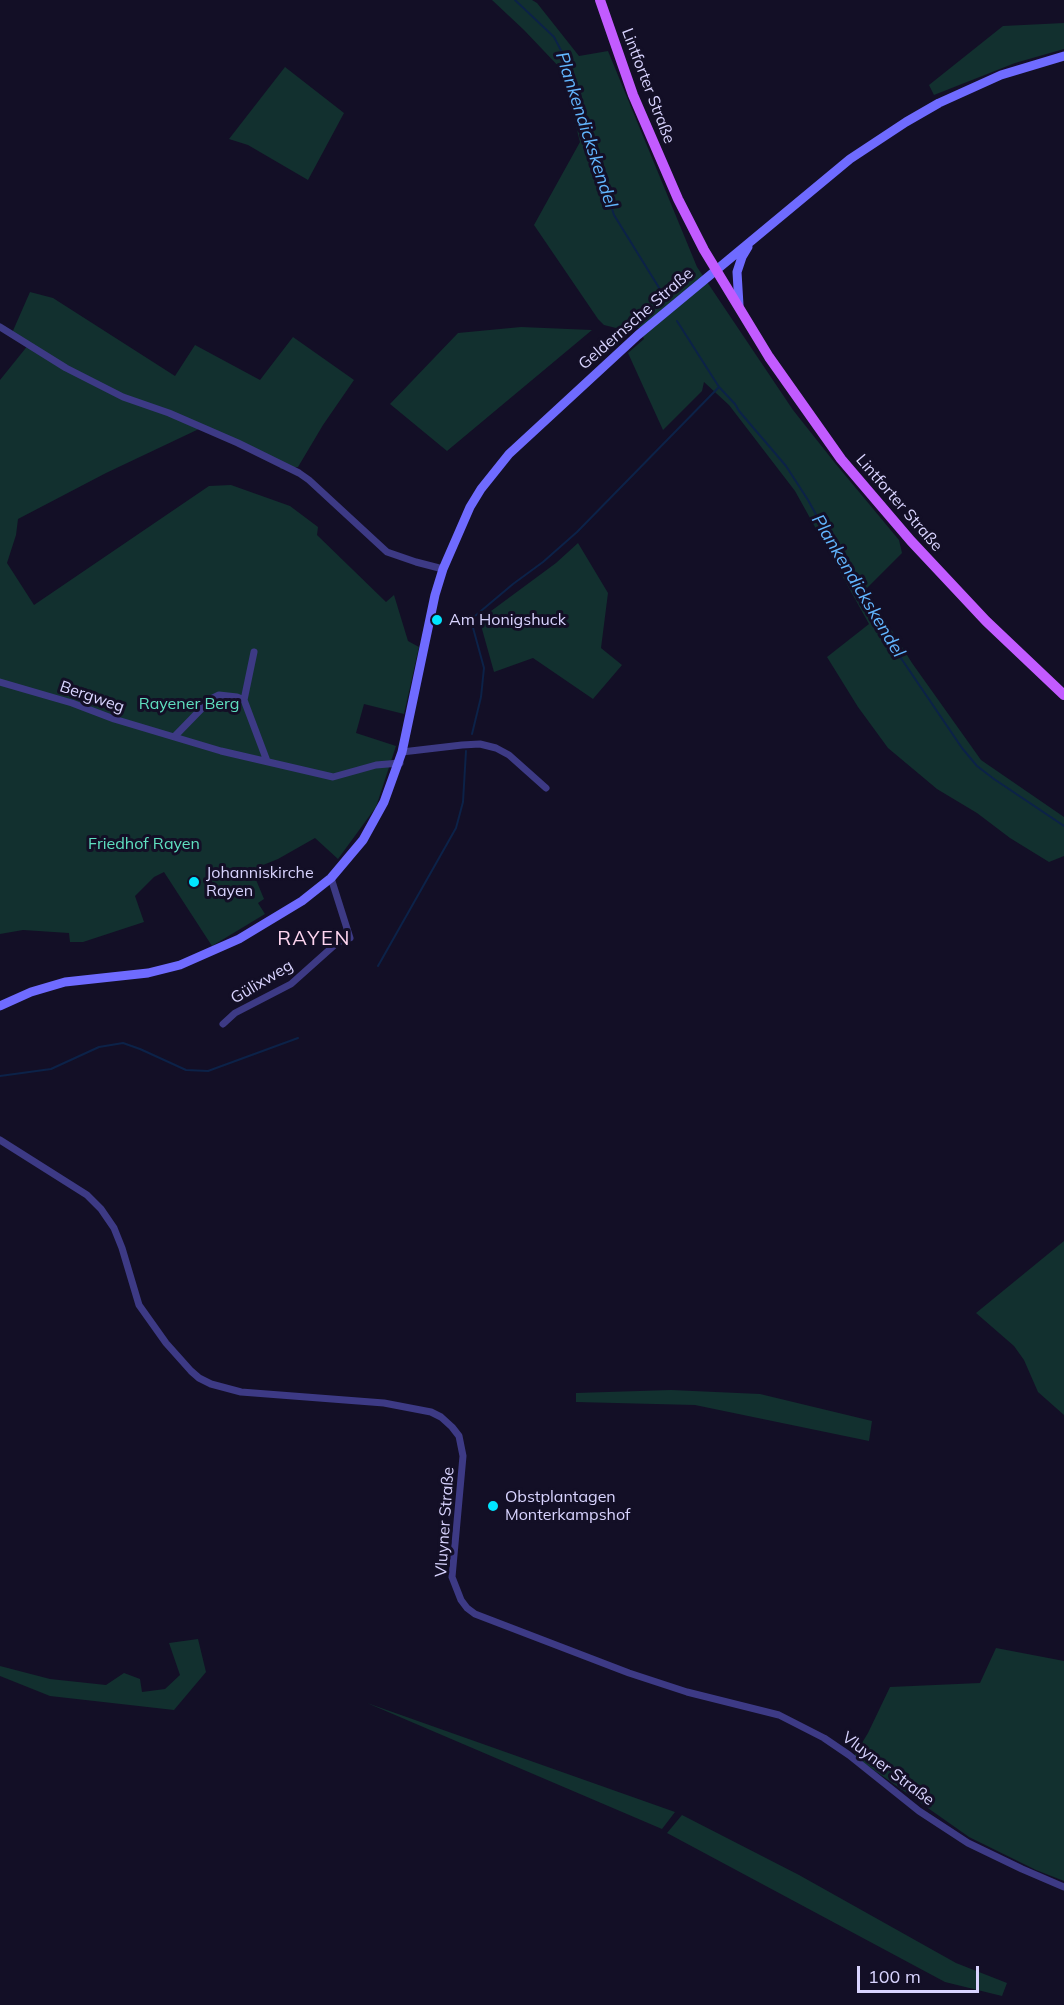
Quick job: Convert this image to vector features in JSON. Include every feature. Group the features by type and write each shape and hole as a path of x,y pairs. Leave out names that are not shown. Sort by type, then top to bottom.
{"main road":[{"name":"Lintforter Straße","path":"600,0 633,95 678,199 716,269 775,366 841,459 911,541 986,621 1064,695"},
{"name":"Geldernsche Straße","path":"0,1006 31,992 65,982 148,973 180,965 257,928 302,901 331,878 363,840 384,802 400,763 435,595 443,568 470,507 481,489 509,454 638,335 858,153 939,103 1001,75 1064,56"},
{"name":"Lintforter Straße","path":"739,308 737,272 742,257 752,242"}],"street":[{"path":"0,327 66,368 123,397 170,413 299,473 387,552 443,568"},
{"path":"254,652 244,700 267,761"},
{"name":"Bergweg","path":"0,682 221,751 333,777 376,765 400,763"},
{"path":"175,736 211,699 219,695 244,700"},
{"path":"402,752 462,745 488,746 509,755 546,788"},
{"name":"Gülixweg","path":"223,1024 235,1013 291,984 339,942 350,938 331,878"},
{"name":"Vluyner Straße","path":"0,1140 87,1195 101,1209 114,1228 122,1248 139,1305 166,1343 199,1378 241,1392 384,1403 430,1412 441,1417 452,1427 459,1436 463,1456 452,1577 460,1600 475,1614 629,1673 687,1692 779,1715 824,1738 919,1811 968,1843 1064,1887"}],"green space":[{"path":"492,0 532,0 537,3 579,56 608,51 697,267 793,410 899,540 902,553 866,589 912,663 981,760 1064,817 1064,856 1049,862 937,789 888,748 858,707 827,657 869,624 795,491 729,405 704,382 702,391 663,430 628,353 644,339 639,328 616,328 604,325 534,225 580,142 562,70"},
{"path":"1064,23 1064,49 1015,63 934,95 929,85 1003,26"},
{"path":"285,67 344,113 308,180 248,145 229,139"},
{"name":"Rayener Berg","path":"30,292 53,298 175,376 195,345 260,380 293,337 354,380 298,467 280,469 283,465 201,428 106,473 18,519 16,535 7,563 34,605 209,486 231,485 290,506 318,527 317,535 386,602 394,595 408,641 419,647 404,714 364,704 356,733 396,746 376,807 338,859 315,838 278,859 258,867 254,875 264,899 258,903 265,914 212,946 164,872 154,877 135,896 144,922 83,942 70,942 69,933 23,930 0,934 0,380 29,344 12,333"},
{"path":"521,327 592,330 447,451 390,404 458,333"},
{"path":"578,543 608,593 601,648 622,665 593,699 533,658 494,672 482,629 487,614 556,563"},
{"path":"1064,1241 1064,1415 1038,1392 1024,1360 1014,1346 976,1313"},
{"path":"671,1390 760,1394 872,1421 869,1441 695,1405 576,1402 576,1393"},
{"path":"198,1639 206,1672 174,1710 50,1696 0,1676 0,1666 50,1679 106,1685 124,1673 140,1679 142,1692 165,1689 180,1675 169,1643"},
{"path":"996,1648 1064,1661 1064,1881 969,1837 854,1756 890,1687 980,1683"},
{"path":"367,1703 675,1812 662,1829"},
{"path":"682,1815 799,1875 956,1963 1007,1983 1002,1996 945,1982 667,1833"}],"waterway":[{"name":"Plankendickskendel","path":"515,0 554,37 565,58 614,215 666,299"},
{"name":"Plankendickskendel","path":"677,321 719,387 786,466 808,500 869,611 962,748 977,766 1064,826"},
{"path":"472,734 481,697 484,668 472,624 475,616 577,532 719,387"},
{"path":"378,966 456,828 463,802 466,751"},
{"path":"0,1076 51,1069 99,1047 123,1043 186,1070 208,1071 298,1038"}],"place":[{"name":"Am Honigshuck","path":"437,620"},
{"name":"Johanniskirche Rayen","path":"194,882"},
{"name":"Obstplantagen Monterkampshof","path":"493,1506"}],"district":[{"name":"RAYEN","path":"314,939"}],"park label":[{"name":"Friedhof Rayen","path":"144,844"}]}
